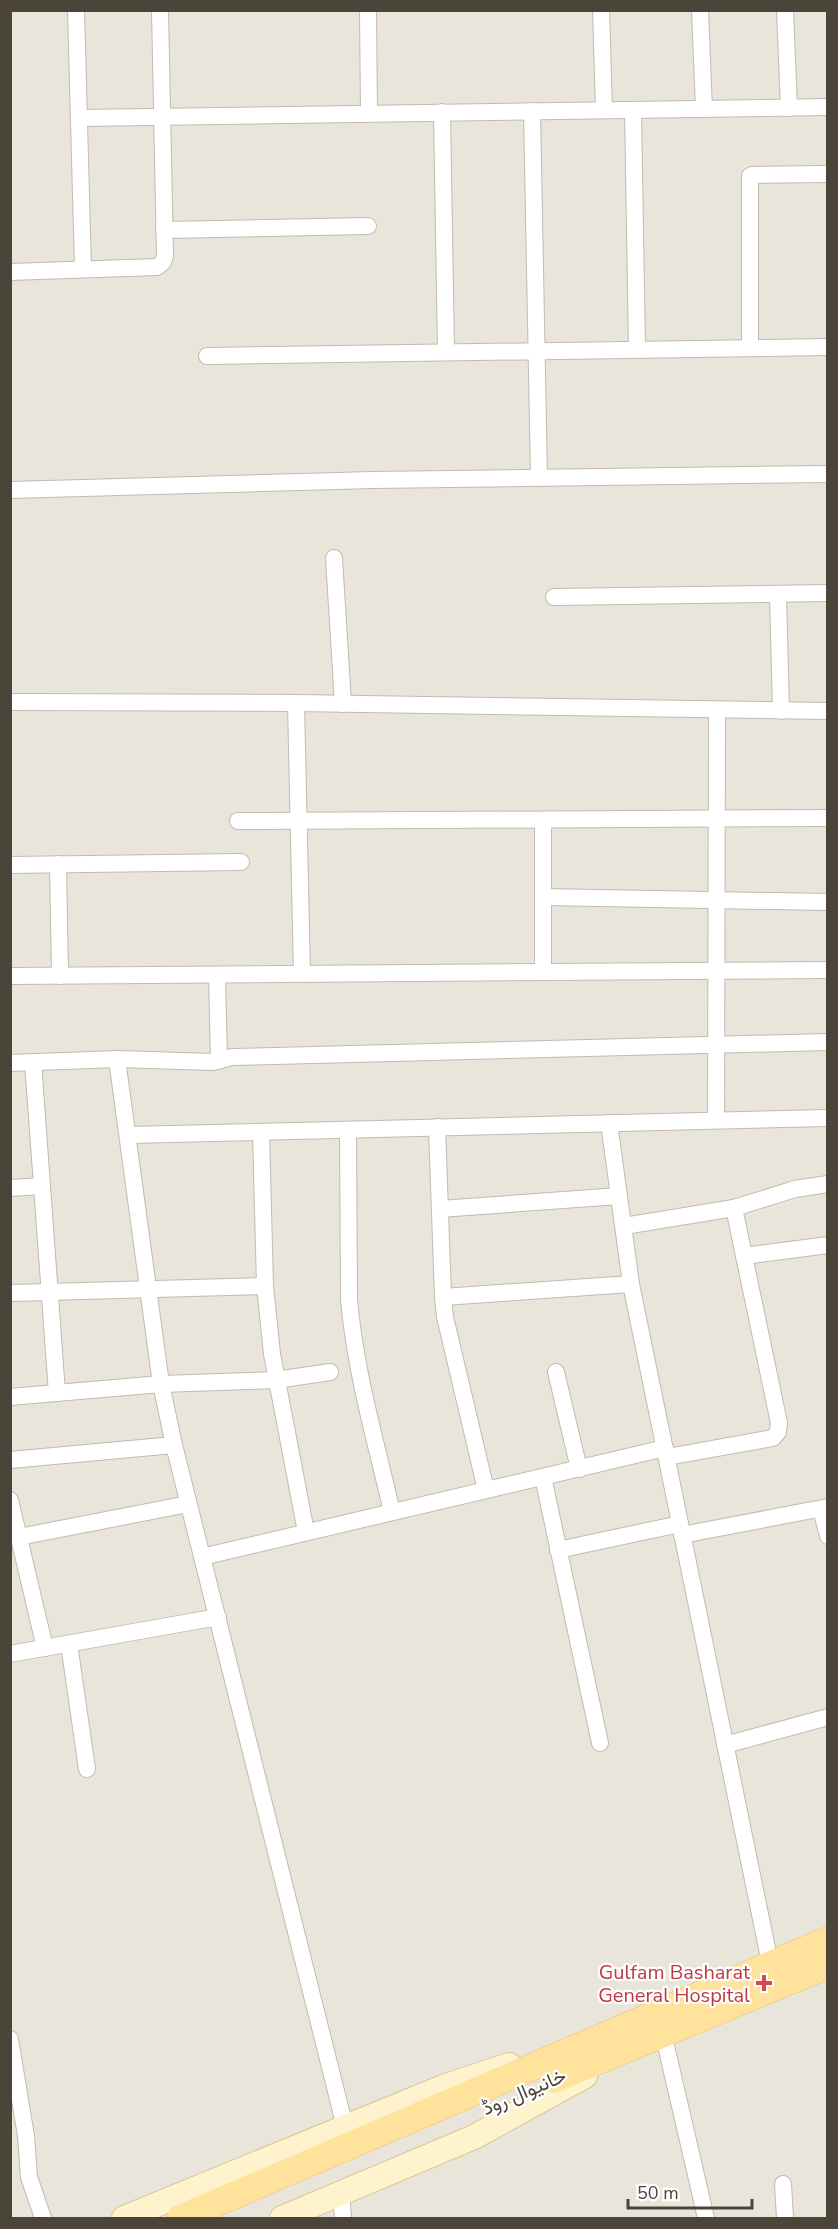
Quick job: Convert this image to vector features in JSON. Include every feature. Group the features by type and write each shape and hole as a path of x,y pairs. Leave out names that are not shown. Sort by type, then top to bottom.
{"main road":[{"name":"خانیوال روڈ","path":"221,2218 657,2025 770,1963 828,1940"},
{"name":"خانیوال روڈ","path":"181,2218 657,2025 828,1965"}],"street":[{"path":"76,10 83,269"},
{"path":"10,272 156,267 163,262 165,256 160,10"},
{"path":"368,10 369,113"},
{"path":"601,10 604,110"},
{"path":"700,10 704,109"},
{"path":"785,10 789,108"},
{"path":"79,118 828,107"},
{"path":"633,110 637,350"},
{"path":"532,111 539,477"},
{"path":"442,112 446,352"},
{"path":"750,348 750,177 752,175 828,174"},
{"path":"164,230 368,226"},
{"path":"207,356 828,347"},
{"path":"10,490 373,480 828,474"},
{"path":"334,558 342,704"},
{"path":"554,597 828,593"},
{"path":"778,594 781,711"},
{"path":"10,702 296,703 828,711"},
{"path":"296,703 302,974"},
{"path":"716,1120 717,711"},
{"path":"238,821 828,818"},
{"path":"543,819 543,972"},
{"path":"10,865 241,862"},
{"path":"58,864 60,976"},
{"path":"543,897 828,902"},
{"path":"10,976 828,970"},
{"path":"217,975 219,1061"},
{"path":"10,1063 117,1059 219,1061 232,1057 828,1042"},
{"path":"117,1059 161,1384 174,1445 345,2127"},
{"path":"33,1062 57,1393"},
{"path":"128,1135 828,1118"},
{"path":"609,1123 632,1284 770,1963"},
{"path":"437,1127 445,1317 486,1490"},
{"path":"348,1130 351,1325 392,1512"},
{"path":"261,1132 265,1286 276,1380 306,1532"},
{"path":"624,1226 734,1208 795,1189 828,1184"},
{"path":"10,1188 42,1186"},
{"path":"440,1209 619,1196"},
{"path":"202,1557 579,1469 666,1453 773,1438 778,1432 779,1423 734,1208"},
{"path":"744,1256 828,1245"},
{"path":"443,1298 632,1284"},
{"path":"10,1293 265,1286"},
{"path":"10,1397 161,1384 276,1380 330,1372"},
{"path":"556,1372 579,1469"},
{"path":"10,1460 174,1445"},
{"path":"543,1477 600,1743"},
{"path":"10,1500 45,1648"},
{"path":"19,1537 188,1504"},
{"path":"558,1550 824,1508 828,1536"},
{"path":"10,1654 218,1617"},
{"path":"69,1644 87,1769"},
{"path":"725,1745 828,1717"},
{"path":"282,2218 474,2137 657,2025 706,2218"},
{"name":"خانیوال روڈ","path":"124,2218 443,2087 657,2025"},
{"path":"10,2039 26,2136 29,2177 43,2218"},
{"path":"783,2184 785,2218"},
{"path":"341,2193 344,2218"}],"shaded area":[{"path":"11,11 827,11 827,2218 11,2218"}],"place":[{"name":"Gulfam Basharat General Hospital","path":"764,1983"}]}
